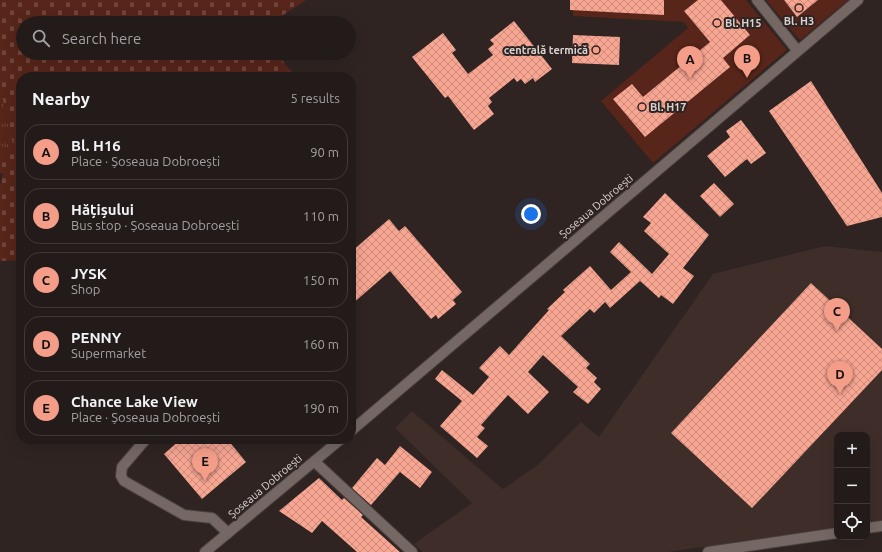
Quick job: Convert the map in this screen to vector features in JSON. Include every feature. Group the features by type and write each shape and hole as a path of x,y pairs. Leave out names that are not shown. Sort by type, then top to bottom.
{"street":[{"path":"757,0 797,50"},
{"name":"Șoseaua Dobroești","path":"356,427 797,50 858,0"},
{"path":"142,444 122,467 121,476 124,480 184,515 205,516 212,518 228,532"},
{"name":"Șoseaua Dobroești","path":"205,552 335,444"},
{"path":"314,462 412,552"},
{"path":"870,528 882,526"},
{"path":"708,552 834,533"}],"shaded area":[{"path":"825,246 882,252 882,520 870,522 870,432 834,432 834,527 668,552 423,552 414,544 472,503 395,428 412,411 503,489 539,464 581,422 599,437 713,274"}],"green space":[{"path":"0,0 306,0 282,16 16,16 16,60 282,60 292,72 16,72 16,260 0,261 0,186 3,173 0,173 0,153 14,148 0,87"},
{"path":"573,0 746,0 787,50 653,163 601,101 688,28 684,22 573,16"},
{"path":"766,0 848,0 800,40"},
{"path":"0,87 15,148 0,153"}],"building":[{"path":"570,0 664,0 664,15 570,10"},
{"path":"698,0 721,0 750,35 723,58 730,67 645,137 613,99 632,84 643,97 710,42 684,11"},
{"name":"Bl. H3","path":"784,0 818,0 797,17"},
{"path":"514,21 552,69 535,82 533,78 525,84 521,79 517,82 514,78 489,98 492,102 488,106 494,114 474,130 448,96 445,98 412,57 443,33 456,50 452,53 468,74 493,55 488,49 494,44 490,40"},
{"name":"centrală termică","path":"573,35 620,37 619,65 572,63"},
{"path":"811,81 882,193 882,217 847,226 769,111"},
{"path":"741,120 766,153 751,164 747,159 725,177 707,156 730,137 726,131"},
{"path":"714,183 734,204 720,217 700,196"},
{"path":"665,193 709,235 683,268 694,276 673,304 661,295 659,298 640,281 610,308 605,302 594,313 590,309 561,336 590,364 586,368 597,378 594,382 601,389 588,404 573,392 578,387 543,355 528,372 549,392 528,414 508,395 481,425 485,428 477,437 488,446 477,458 440,426 462,401 435,379 442,370 473,395 489,377 479,368 500,346 509,355 549,310 547,309 565,292 563,290 590,266 611,290 631,272 610,252 619,242 652,274 669,254 644,231 651,223 643,217"},
{"path":"389,219 399,231 405,226 462,292 453,300 456,304 438,319 436,315 431,319 390,271 356,301 356,248"},
{"path":"811,283 882,349 882,370 752,508 671,433"},
{"path":"175,444 231,444 246,462 202,499 164,454"},
{"path":"400,446 432,472 420,488 400,472 371,505 352,488 377,458 385,465"},
{"path":"319,478 342,500 344,498 363,515 361,517 400,552 357,552 322,521 312,533 279,511"}],"place":[{"name":"Bl. H3","path":"799,8"},
{"name":"Bl. H15","path":"717,23"},
{"name":"centrală termică","path":"596,50"},
{"name":"Hățișului","path":"747,78"},
{"name":"Bl. H16","path":"690,79"},
{"name":"Bl. H17","path":"642,107"},
{"name":"JYSK","path":"837,331"},
{"name":"PENNY","path":"840,394"},
{"name":"Chance Lake View","path":"205,481"}]}
